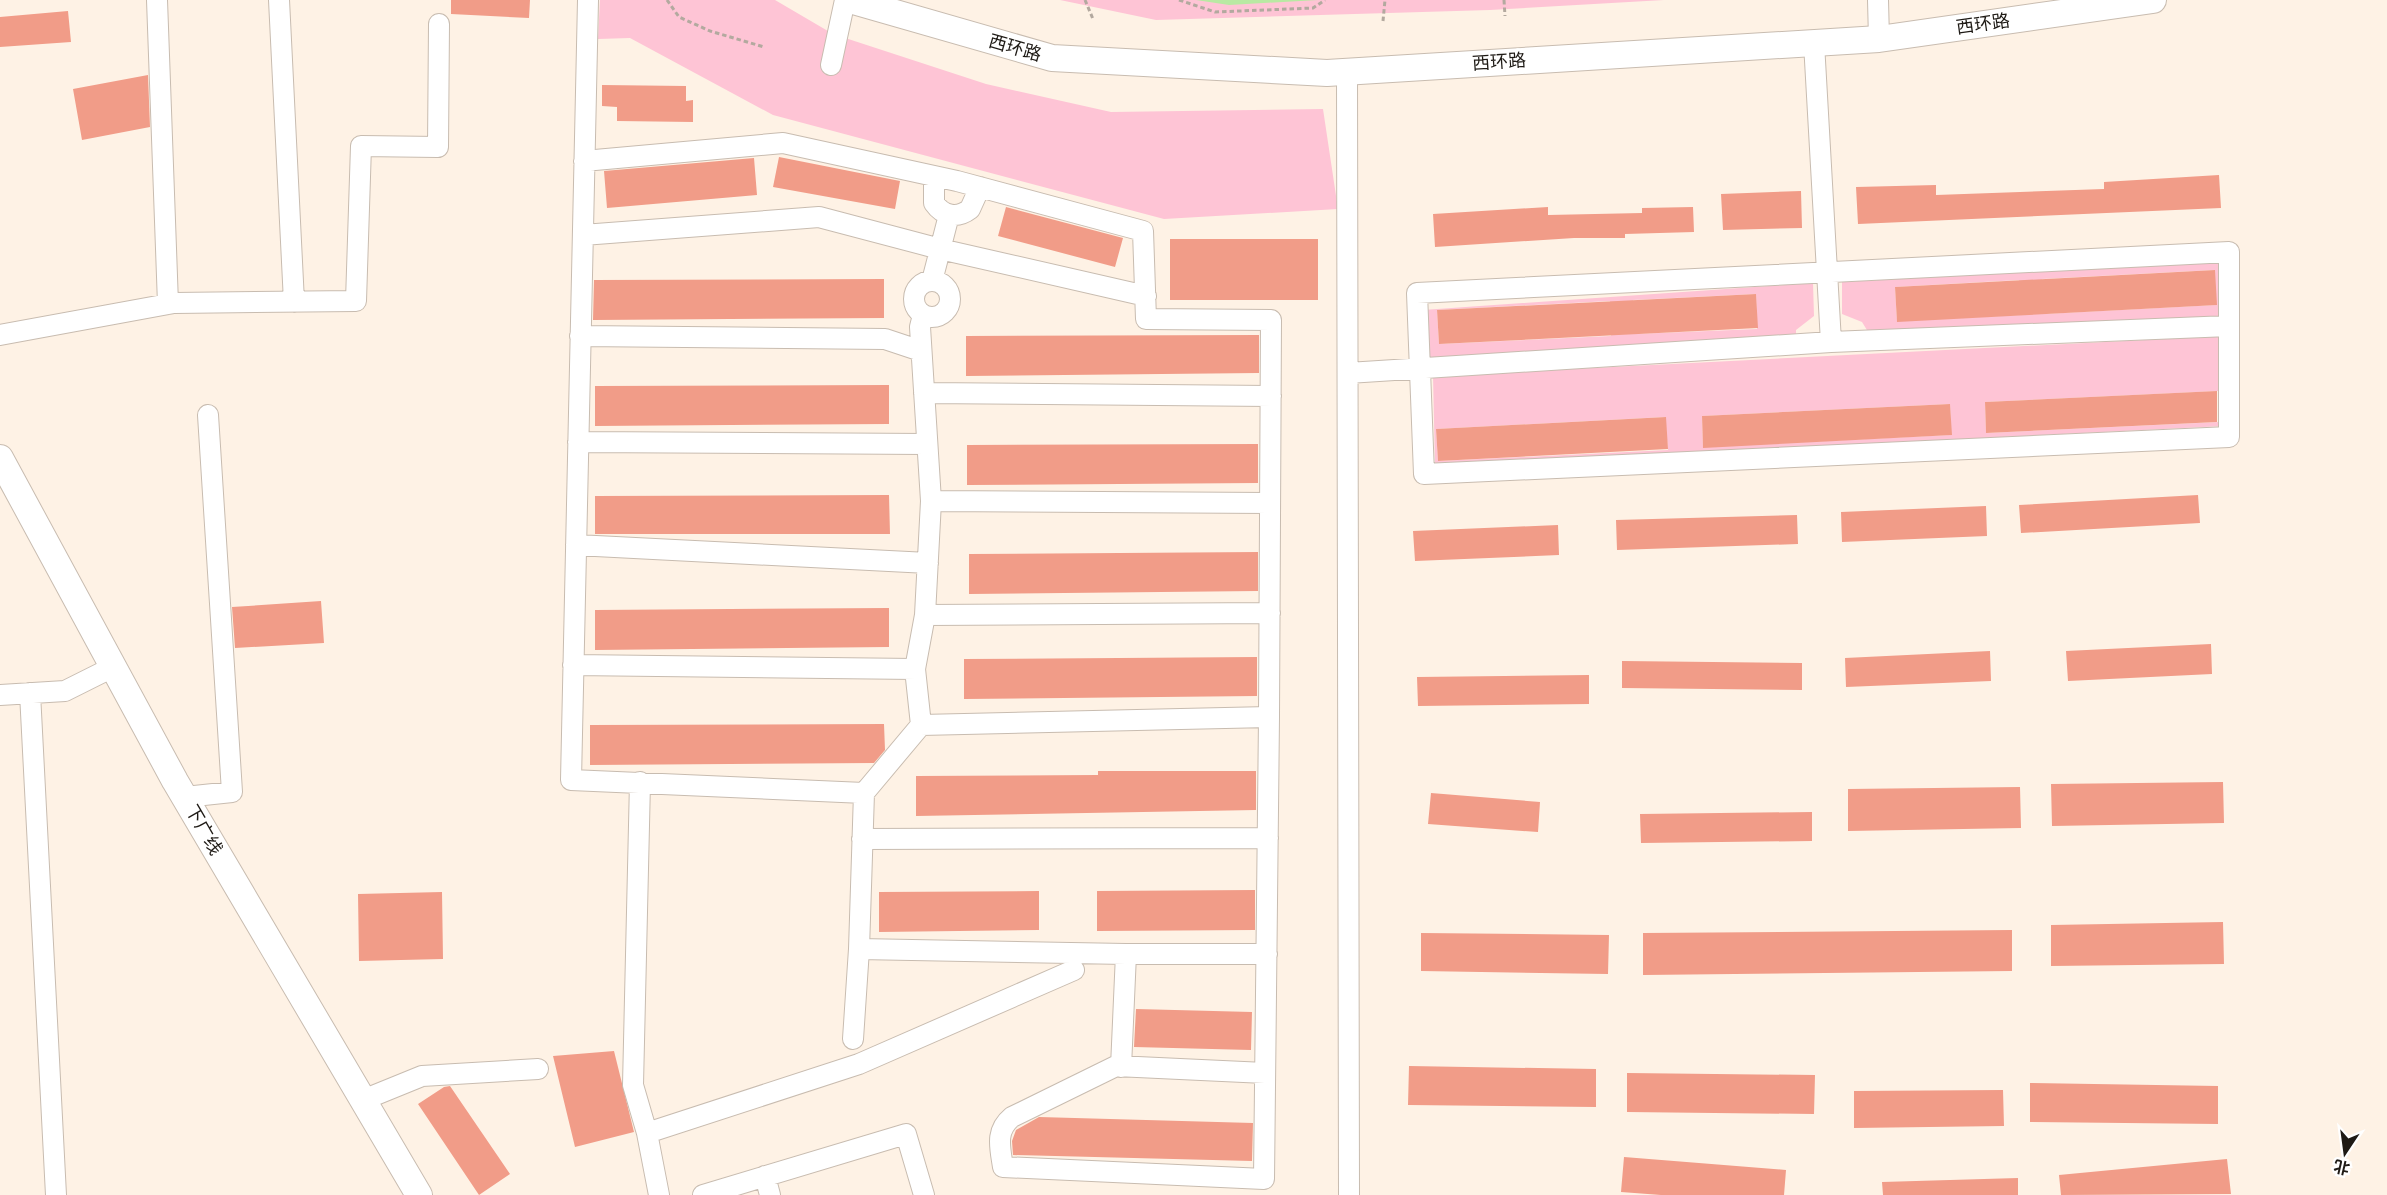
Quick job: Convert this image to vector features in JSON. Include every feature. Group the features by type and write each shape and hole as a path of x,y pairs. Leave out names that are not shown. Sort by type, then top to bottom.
{"main road":[{"name":"西环路","path":"850,0 1052,58 1347,72 1878,39 2153,0"},
{"name":"下广线","path":"0,458 185,797 419,1195"}],"street":[{"path":"157,0 168,304"},
{"path":"279,0 294,302"},
{"path":"588,0 571,780 864,793"},
{"path":"831,64 845,0"},
{"path":"1878,0 1878,39"},
{"path":"0,335 168,304 356,301 361,146 438,147 439,24"},
{"path":"1814,43 1832,342"},
{"path":"1347,72 1349,1195"},
{"path":"584,161 783,143 934,176 1143,231 1146,319 1271,320 1270,613 1264,1179 1003,1167 999,1140 1002,1125 1012,1117 1116,1066 1265,1073"},
{"path":"934,176 934,203 938,209 949,215 958,216 970,209 980,187"},
{"path":"932,281 949,215"},
{"path":"583,235 819,217 940,249 1146,296"},
{"path":"2229,252 2229,326 2229,437 1424,474 1417,293 2229,252"},
{"path":"932,281 947,289 949,306 936,317 923,315 916,307 915,295 921,285 932,281"},
{"path":"853,1039 859,949 864,793 921,725 915,669 925,615 931,501 921,351 920,327 923,315"},
{"path":"1348,373 1832,342 2229,326"},
{"path":"580,336 885,339 921,351"},
{"path":"924,393 1271,396"},
{"path":"185,797 232,792 208,415"},
{"path":"578,442 927,444"},
{"path":"931,501 1270,503"},
{"path":"576,545 928,563"},
{"path":"925,615 1270,613"},
{"path":"573,665 915,669"},
{"path":"0,695 65,691 113,667"},
{"path":"30,693 56,1195"},
{"path":"921,725 1269,717"},
{"path":"640,783 633,1085 647,1133 658,1195"},
{"path":"862,839 1268,838"},
{"path":"859,949 1267,954"},
{"path":"1121,1067 1126,954"},
{"path":"647,1133 859,1064 1074,970"},
{"path":"363,1100 422,1076 538,1069"},
{"path":"703,1195 768,1186 906,1134 924,1195"}],"path":[{"path":"667,0 679,17 710,31 764,47"},
{"path":"1085,0 1093,19"},
{"path":"1179,0 1215,12 1313,8 1325,0"},
{"path":"1383,21 1385,0"},
{"path":"1504,0 1505,16"}],"shaded area":[{"path":"600,0 775,0 833,34 986,84 1111,112 1323,109 1338,209 1164,219 773,115 630,38 598,39"},
{"path":"1060,0 1664,0 1490,10 1156,20"},
{"path":"1196,0 1318,0 1229,5"},
{"path":"2222,261 2222,318 1870,335 1862,322 1842,314 1842,282","holes":["2214,270 2216,305 2044,314 2042,279","2019,280 2021,315 1897,321 1895,287"]},
{"path":"1813,283 1814,316 1796,330 1796,338 1436,360 1424,353 1423,310","holes":["1756,294 1757,329 1635,334 1633,300","1610,301 1611,336 1439,344 1437,310"]},
{"path":"2223,336 2224,426 1435,465 1433,376","holes":["2218,391 2219,422 1986,433 1985,402","1950,404 1951,435 1703,447 1702,416","1665,417 1668,450 1438,461 1436,429"]}],"building":[{"path":"451,0 530,0 529,18 451,14"},
{"path":"68,11 71,42 0,47 0,17"},
{"path":"148,75 150,127 82,140 73,89"},
{"path":"602,85 686,86 686,101 693,100 693,122 617,121 617,107 602,106"},
{"path":"779,157 900,181 895,209 773,187"},
{"path":"754,158 757,195 607,208 604,171"},
{"path":"2219,175 2221,208 1858,224 1856,187 1936,185 1936,195 2104,189 2104,182"},
{"path":"1801,191 1802,228 1723,230 1721,194"},
{"path":"1006,207 1123,238 1115,267 998,236"},
{"path":"1548,207 1548,215 1642,213 1642,208 1693,207 1694,232 1625,234 1625,238 1574,238 1435,247 1433,214"},
{"path":"1170,239 1318,239 1318,300 1170,300"},
{"path":"2215,270 2217,305 1897,322 1895,287"},
{"path":"884,279 884,318 593,320 594,280"},
{"path":"1756,294 1758,328 1439,344 1437,310"},
{"path":"1259,335 1259,373 966,376 966,336"},
{"path":"889,385 889,424 595,426 595,386"},
{"path":"2217,391 2217,422 1986,433 1985,402"},
{"path":"1950,404 1952,435 1703,448 1702,416"},
{"path":"1666,417 1668,449 1438,461 1436,429"},
{"path":"1258,444 1258,483 967,485 967,445"},
{"path":"889,495 890,534 595,534 595,496"},
{"path":"2198,495 2200,523 2021,533 2019,505"},
{"path":"1986,506 1987,536 1842,542 1841,512"},
{"path":"1797,515 1798,544 1617,550 1616,520"},
{"path":"1558,525 1559,555 1415,561 1413,531"},
{"path":"1258,552 1258,591 969,594 969,554"},
{"path":"321,601 324,643 235,648 232,607"},
{"path":"889,608 889,647 595,650 595,610"},
{"path":"2211,644 2212,674 2068,681 2066,651"},
{"path":"1990,651 1991,681 1846,687 1845,658"},
{"path":"1257,657 1257,696 964,699 964,659"},
{"path":"1622,661 1802,663 1802,690 1622,688"},
{"path":"1589,675 1589,704 1418,706 1417,677"},
{"path":"884,724 885,750 874,763 590,765 590,725"},
{"path":"1098,771 1256,771 1256,810 916,816 916,776 1098,775"},
{"path":"2223,782 2224,823 2052,826 2051,784"},
{"path":"2020,787 2021,828 1848,831 1848,789"},
{"path":"1431,793 1540,802 1538,832 1428,824"},
{"path":"1812,812 1812,841 1641,843 1640,814"},
{"path":"1255,890 1255,930 1097,931 1097,891"},
{"path":"1039,891 1039,930 879,932 879,892"},
{"path":"442,892 443,959 359,961 358,894"},
{"path":"2223,922 2224,964 2051,966 2051,925"},
{"path":"2012,930 2012,971 1643,975 1643,933"},
{"path":"1421,933 1609,935 1608,974 1421,971"},
{"path":"1136,1009 1252,1012 1251,1050 1134,1047"},
{"path":"614,1051 634,1132 575,1147 553,1056"},
{"path":"1409,1066 1596,1069 1596,1107 1408,1105"},
{"path":"1627,1073 1815,1075 1814,1114 1627,1112"},
{"path":"2030,1083 2218,1086 2218,1124 2030,1122"},
{"path":"450,1086 510,1174 479,1195 418,1104 444,1087"},
{"path":"2003,1090 2004,1126 1854,1128 1854,1091"},
{"path":"1039,1117 1253,1123 1252,1161 1013,1155 1012,1141 1016,1130"},
{"path":"1624,1157 1786,1170 1784,1195 1661,1195 1621,1192"},
{"path":"2227,1159 2231,1194 2061,1195 2059,1175"},
{"path":"2018,1178 2018,1195 1883,1195 1882,1182"}]}
